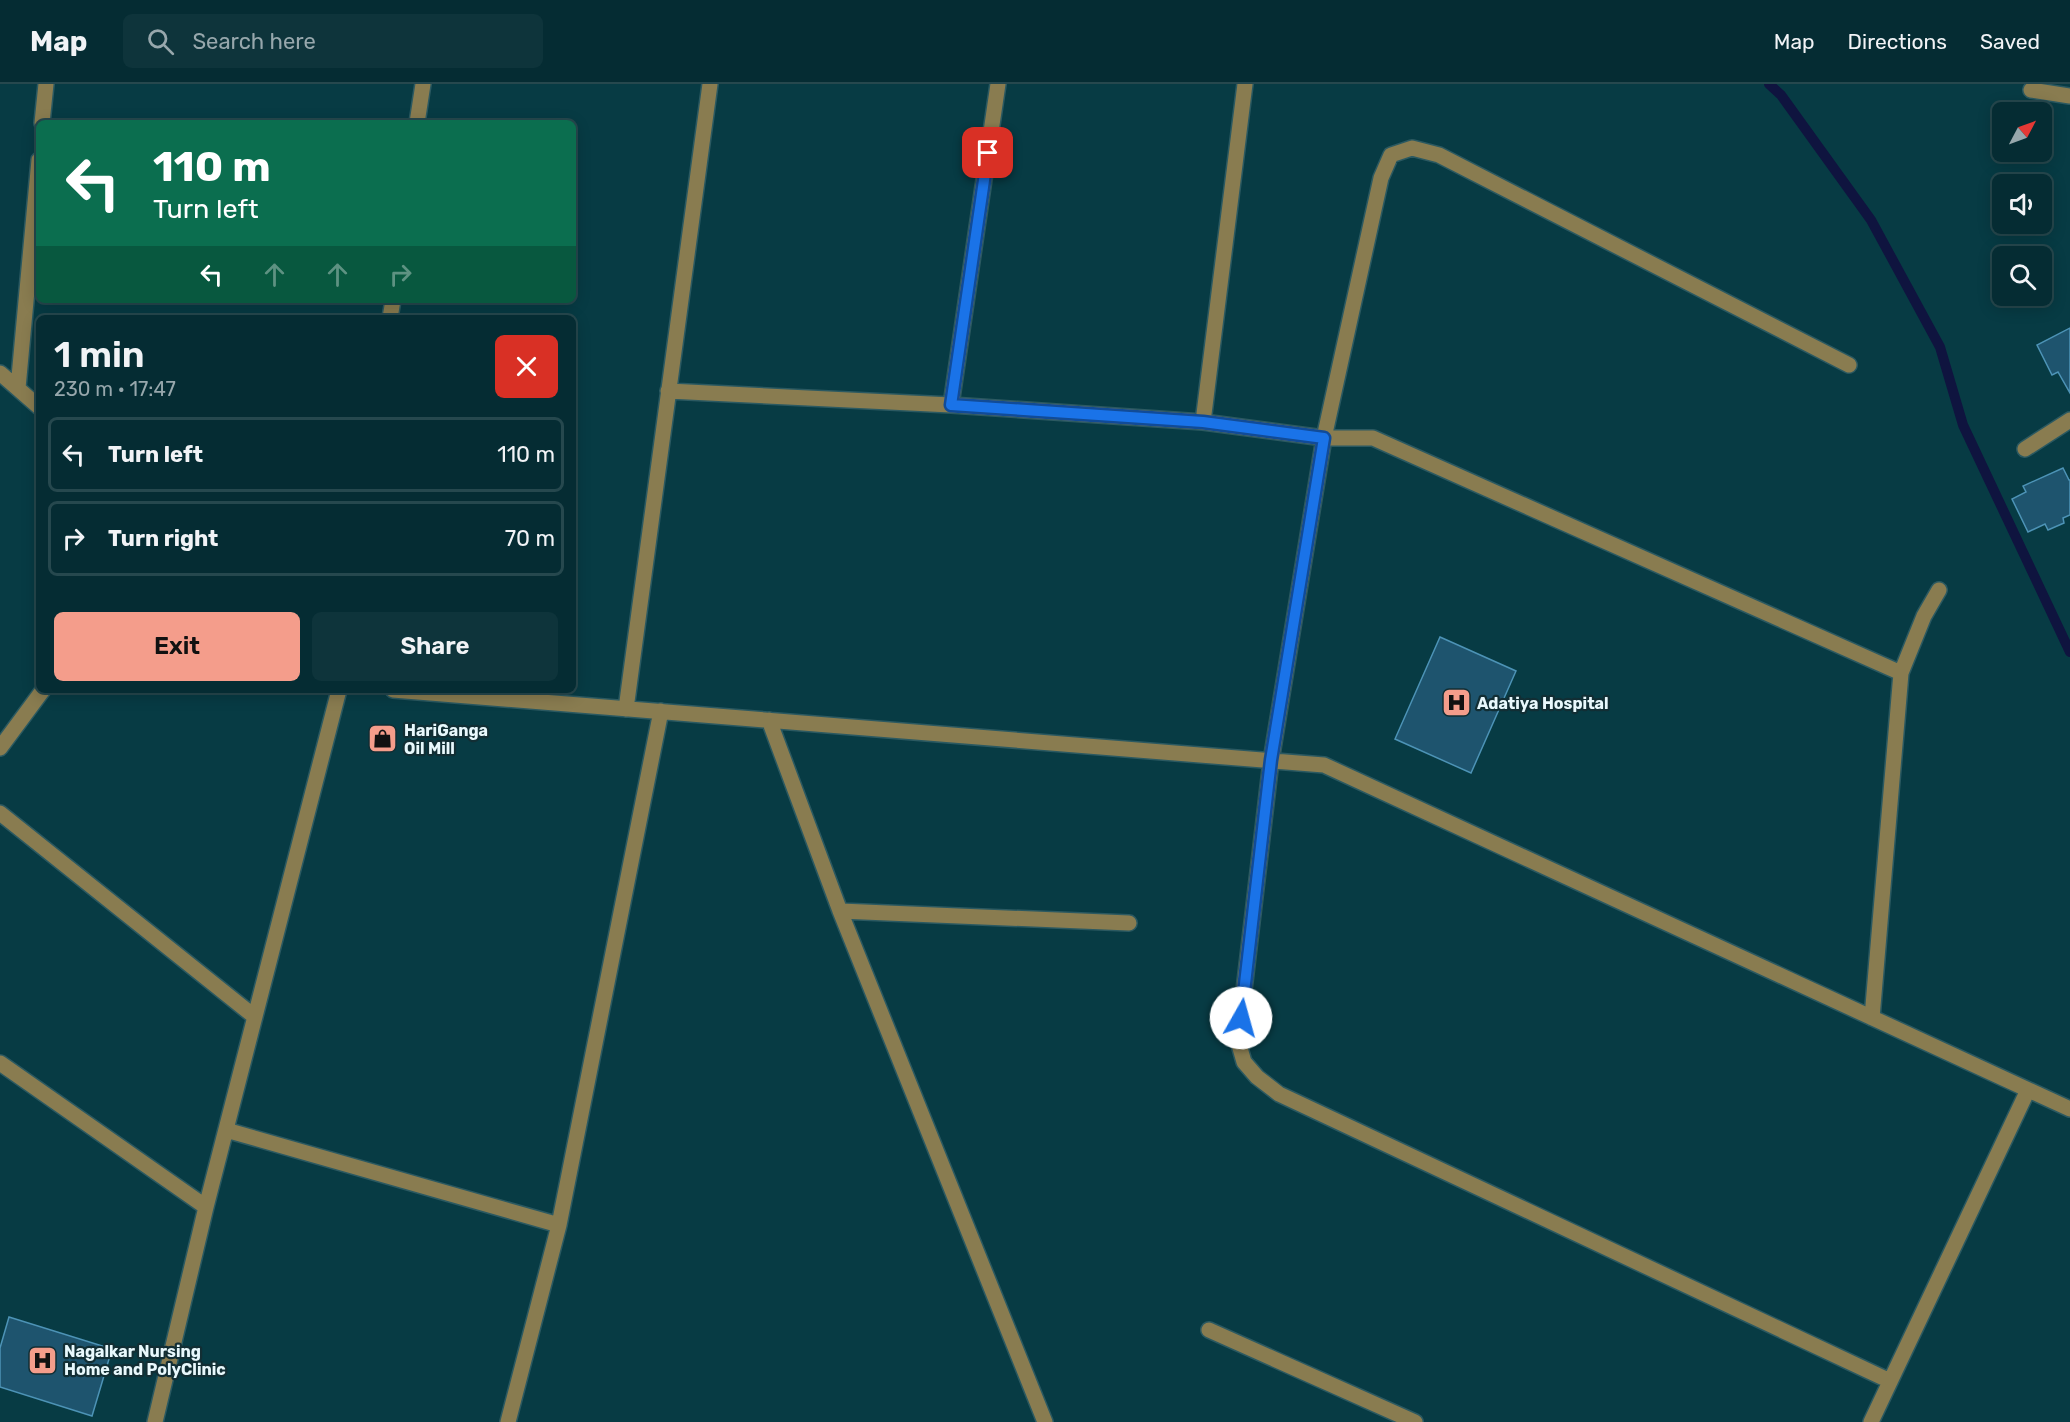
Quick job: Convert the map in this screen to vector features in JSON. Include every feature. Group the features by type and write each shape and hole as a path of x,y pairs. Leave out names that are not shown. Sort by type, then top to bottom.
{"street":[{"path":"42,120 46,84"},
{"path":"417,120 423,84"},
{"path":"626,709 710,84"},
{"path":"951,405 998,84"},
{"path":"1203,422 1245,84"},
{"path":"2031,90 2070,96"},
{"path":"1849,365 1439,155 1412,147 1391,155 1381,178 1324,438 1271,760 1238,1041 1244,1062 1257,1077 1279,1094 1890,1381"},
{"path":"18,388 36,193"},
{"path":"0,373 36,404"},
{"path":"669,391 951,405 1203,422 1324,438 1373,438 1901,673"},
{"path":"2025,449 2070,420"},
{"path":"1872,1018 1901,673 1924,616 1939,590"},
{"path":"0,748 41,693"},
{"path":"155,1422 206,1208 338,693"},
{"path":"430,693 1324,765 2070,1109"},
{"path":"508,1422 559,1225 661,711"},
{"path":"769,720 840,911 1045,1422"},
{"path":"0,813 255,1017"},
{"path":"840,911 1129,923"},
{"path":"0,1063 206,1208"},
{"path":"1870,1422 2028,1090"},
{"path":"226,1130 559,1225"},
{"path":"1209,1330 1416,1422"}],"building":[{"path":"2070,328 2070,393 2058,372 2052,375 2037,345"},
{"path":"2063,468 2070,480 2070,515 2063,518 2064,523 2048,530 2045,524 2028,532 2012,499 2026,492 2023,486"},
{"path":"1440,637 1516,671 1471,773 1395,739"},
{"path":"9,1317 112,1349 92,1416 0,1387 0,1348"}],"waterway":[{"path":"1769,84 1781,95 1871,220 1940,347 1963,425 2070,652"}],"place":[{"name":"Adatiya Hospital","path":"1456,703"},
{"name":"HariGanga Oil Mill","path":"383,739"},
{"name":"Nagalkar Nursing Home and PolyClinic","path":"43,1360"}],"route":[{"path":"988,153 951,405 1203,422 1324,438 1271,760 1241,1018"}]}
